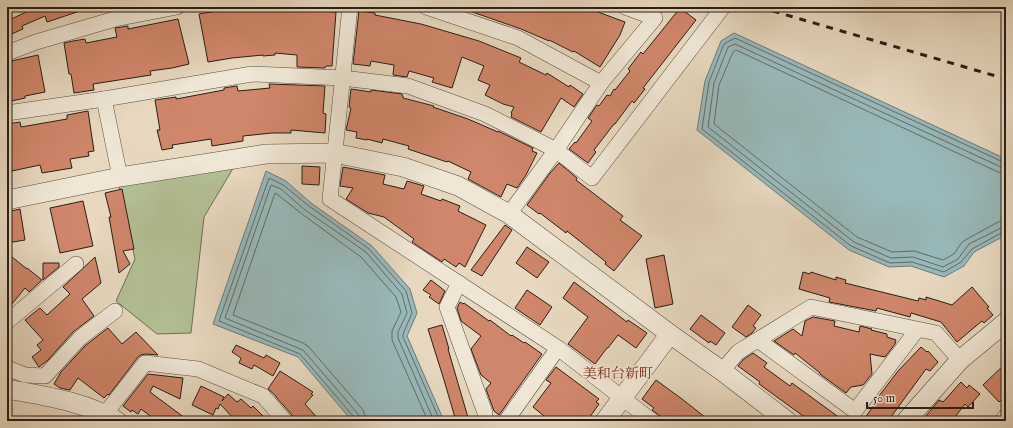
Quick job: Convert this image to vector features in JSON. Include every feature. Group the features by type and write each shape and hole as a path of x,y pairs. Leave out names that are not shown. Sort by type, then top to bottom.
{"street":[{"path":"7,54 36,42 115,19 177,7"},
{"path":"350,7 330,199 558,348 652,421"},
{"path":"426,7 518,38 602,83"},
{"path":"509,214 556,150 602,83 655,18 625,7"},
{"path":"7,113 104,99 252,74 343,78 408,86 485,114 556,150 592,178 723,7"},
{"path":"104,99 120,177"},
{"path":"7,200 120,177 266,154 334,153 403,167 458,186 509,214 722,371 787,421"},
{"path":"7,322 76,264"},
{"path":"459,283 447,307 485,413"},
{"path":"722,371 738,352 811,307 936,333 960,360"},
{"path":"7,368 25,375 45,376 80,338 115,311"},
{"path":"906,421 960,360 1006,322"},
{"path":"758,340 855,411 917,330"},
{"path":"605,421 670,334"},
{"path":"506,421 558,348"},
{"path":"7,389 42,395 78,404 111,417 145,363 198,369 263,396 285,421"},
{"path":"1002,421 1006,416"}],"green space":[{"path":"241,155 204,217 191,333 157,334 116,301 135,259 117,176"}],"water":[{"path":"734,33 1006,159 1006,235 974,252 964,266 944,277 911,266 889,267 849,250 697,130 705,81 721,41"},
{"path":"266,171 286,181 311,203 372,246 410,289 417,313 407,336 444,421 352,421 298,357 213,324"}],"building":[{"path":"37,7 86,7 86,9 47,22 45,16 22,26 23,29 7,36 7,21"},
{"path":"516,7 526,11 527,7 591,7 599,10 598,12 625,22 620,35 600,67 574,51 573,52 549,40 461,8"},
{"path":"680,8 696,20 643,88 645,89 634,103 632,101 594,150 596,152 588,163 569,149 575,142 576,143 592,121 588,118 597,105 599,106 607,95 610,96 614,89 615,90 630,71 628,69 641,52 643,54"},
{"path":"246,9 336,12 332,66 326,66 325,68 297,67 297,55 275,53 275,55 232,58 208,62 199,14"},
{"path":"359,11 375,13 375,15 421,24 479,41 521,58 519,62 546,75 547,73 569,87 570,85 583,94 574,107 561,98 541,132 511,117 514,107 503,104 485,95 490,85 478,80 484,66 462,57 452,88 432,82 434,78 409,71 407,77 393,75 394,65 371,61 370,66 353,64"},
{"path":"178,19 189,64 150,71 151,75 93,84 94,90 74,93 64,43 85,39 86,43 117,37 115,28 128,26 128,29"},
{"path":"38,55 45,92 25,96 25,98 7,102 7,62"},
{"path":"269,84 325,86 323,113 326,114 325,133 291,130 291,133 243,136 243,141 212,146 211,139 172,145 173,148 162,150 157,130 160,130 155,100 176,97 176,99 224,90 224,88 237,86 238,91 270,88"},
{"path":"351,89 402,94 403,98 434,106 433,107 498,131 533,148 532,151 537,153 526,175 517,188 507,184 501,197 468,179 471,172 448,161 447,162 408,149 409,146 383,139 382,143 356,138 357,132 346,130 351,108 349,107"},
{"path":"88,111 94,151 88,152 89,156 70,159 72,168 42,173 40,165 12,171 7,144 7,124 20,122 21,127 67,119 67,115"},
{"path":"559,163 577,178 576,180 623,216 620,220 642,236 614,271 605,264 606,262 567,231 566,233 527,205"},
{"path":"302,166 320,167 319,185 302,184"},
{"path":"343,167 385,175 383,184 404,189 407,181 424,186 421,194 441,201 442,199 460,206 458,211 486,225 465,267 459,263 456,267 444,259 442,262 412,242 414,239 384,217 368,213 346,199 353,188 340,186"},
{"path":"122,189 134,249 123,251 130,264 119,273 109,217 111,217 105,193"},
{"path":"83,201 93,246 60,253 50,208"},
{"path":"20,209 25,240 7,243 7,212"},
{"path":"505,225 512,230 482,276 471,270"},
{"path":"527,247 549,262 537,278 516,263"},
{"path":"7,253 42,280 29,292 25,288 7,310"},
{"path":"664,255 673,304 655,308 646,259"},
{"path":"95,257 101,283 82,299 94,316 73,332 48,360 39,367 32,357 41,350 37,345 43,340 25,320 40,308 47,315 70,294 63,287"},
{"path":"43,263 59,263 59,267 43,280"},
{"path":"803,272 810,274 811,272 836,280 836,277 846,280 845,283 918,301 919,298 926,300 926,297 952,305 972,287 989,307 987,308 993,315 984,323 982,321 957,342 941,322 911,313 910,317 877,308 876,311 829,302 830,298 799,289"},
{"path":"431,280 445,291 439,304 429,297 431,295 423,290"},
{"path":"574,282 627,322 628,320 647,333 636,348 618,335 595,364 568,344 588,317 563,298"},
{"path":"527,290 552,307 540,325 515,308"},
{"path":"460,302 463,304 464,303 489,321 490,320 511,336 512,335 524,343 525,342 542,354 499,415 494,411 486,389 491,383 481,375 471,349 481,336 461,321 457,308"},
{"path":"748,305 761,315 753,326 756,328 746,337 732,327"},
{"path":"701,315 725,333 716,345 710,341 709,343 690,329"},
{"path":"813,317 835,321 834,326 859,332 860,326 872,329 871,330 887,334 887,337 896,340 895,344 885,357 870,354 872,374 863,385 851,387 846,393 795,353 794,355 774,341 793,329 802,336 805,321"},
{"path":"442,325 469,421 456,421 428,329"},
{"path":"108,328 122,344 136,332 158,355 146,354 138,357 109,395 108,394 104,398 78,378 70,390 60,388 54,384 61,372 86,345"},
{"path":"236,345 264,358 266,355 280,363 273,376 254,365 252,369 239,363 241,358 232,352"},
{"path":"921,347 927,352 928,351 938,362 930,371 926,369 888,421 863,421 874,405 873,404 898,371"},
{"path":"753,353 767,363 764,367 790,386 792,383 844,421 810,421 759,384 760,382 738,366 744,359"},
{"path":"1006,363 1006,396 999,402 983,385"},
{"path":"556,367 599,399 596,402 599,404 587,421 550,421 533,407 551,383 546,380"},
{"path":"280,371 313,392 311,394 313,395 305,404 320,421 294,421 292,415 268,389"},
{"path":"148,374 183,378 180,399 153,386 150,392 189,421 157,421 141,409 138,414 132,410 131,412 123,406"},
{"path":"656,380 710,421 667,421 652,410 654,408 642,399"},
{"path":"961,382 967,388 969,385 980,394 968,407 965,404 952,421 933,421 926,416 939,400 943,402"},
{"path":"201,386 224,397 222,401 228,394 237,402 241,399 251,408 253,406 268,421 236,421 220,404 218,409 216,408 213,415 192,405"}],"railway":[{"path":"759,7 1006,79"}],"district":[{"name":"美和台新町","path":"618,373"}]}
